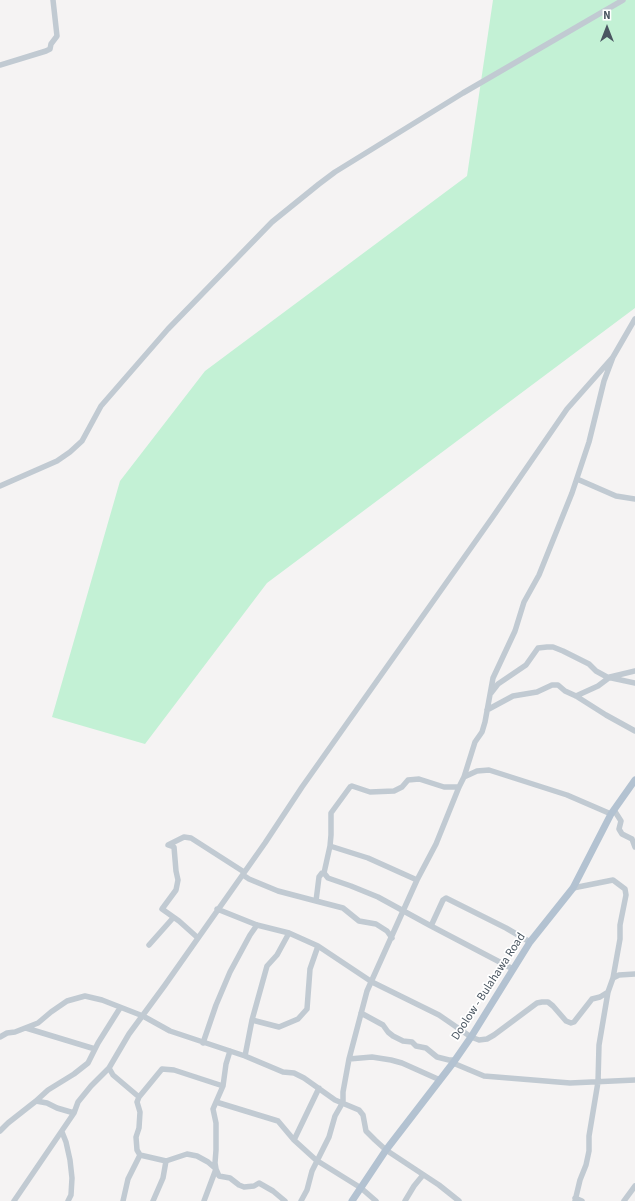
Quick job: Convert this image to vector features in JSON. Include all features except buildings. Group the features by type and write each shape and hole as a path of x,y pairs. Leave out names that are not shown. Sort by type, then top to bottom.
{"main road":[{"name":"Doolow - Bulahawa Road","path":"352,1201 386,1150 472,1037 530,942 573,888 613,812 635,780"}],"street":[{"path":"0,65 50,49 51,44 57,36 53,0"},
{"path":"0,486 57,461 82,442 101,406 168,329 272,222 319,184 335,172 463,93 623,0"},
{"path":"301,1201 307,1190 316,1160 329,1137 335,1116 343,1102 343,1092 349,1059 367,991 392,938 416,880 436,844 458,787 464,777 475,742 482,732 493,678 515,631 524,602 539,575 577,479 589,442 604,381 613,357 635,318"},
{"path":"14,1201 62,1132 74,1113 78,1102 90,1086 109,1068 129,1034 244,874 302,787 567,409 613,357"},
{"path":"577,479 616,496 635,499"},
{"path":"489,695 498,684 526,665 538,648 547,647 554,647 563,650 589,664 596,671 610,677 635,683"},
{"path":"576,696 598,686 610,677 635,671"},
{"path":"486,710 513,696 537,692 552,685 558,685 565,691 635,731"},
{"path":"464,777 477,771 489,770 567,795 613,812 620,821 619,829 622,834 632,839 635,847"},
{"path":"316,901 319,877 322,873 324,873 330,846 331,813 350,787 352,786 370,792 394,791 402,787 408,780 419,779 444,787 458,787"},
{"path":"198,938 162,910 176,890 178,880 174,846 168,844 184,837 191,838 244,874 249,880 278,891 343,908 359,921 376,924 387,931 392,938"},
{"path":"330,846 368,858 416,880"},
{"path":"324,873 328,878 363,890 404,910 431,926 513,969"},
{"path":"573,888 613,880 625,889 626,895 620,925 620,939 613,978 608,992 599,1045 598,1082 589,1136 589,1151 575,1200 582,1201"},
{"path":"431,926 443,900 446,898 506,928 530,942"},
{"path":"217,910 257,925 288,933 318,946 372,982 439,1015 479,1040 487,1039 505,1028 537,1003 542,1002 548,1002 554,1006 566,1021 571,1023 574,1022 592,999 600,997 608,992"},
{"path":"149,945 173,918"},
{"path":"203,1042 230,972 257,925"},
{"path":"245,1056 252,1020 267,966 277,955 288,933"},
{"path":"252,1020 279,1027 298,1019 307,1009 310,968 318,946"},
{"path":"613,978 619,975 635,974"},
{"path":"0,1037 7,1033 15,1032 38,1023 67,1001 85,996 102,1000 143,1016 170,1032 245,1056 283,1072 294,1073 304,1078 335,1100 343,1102 359,1110 363,1115 366,1131 386,1150 439,1185 459,1201"},
{"path":"0,1131 48,1090 88,1064 106,1028 120,1008"},
{"path":"361,1012 383,1025 393,1036 403,1041 412,1042 416,1046 426,1048 437,1058 454,1061 484,1076 570,1083 635,1080"},
{"path":"26,1028 95,1049"},
{"path":"230,1051 226,1064 223,1086 213,1110 216,1122 216,1169 219,1176 230,1178 244,1187 254,1186 259,1183 273,1191 285,1201"},
{"path":"349,1059 372,1058 391,1060 402,1063 440,1080"},
{"path":"109,1068 112,1075 139,1097"},
{"path":"216,1169 208,1162 197,1156 187,1154 166,1161 140,1155 137,1150 136,1137 139,1128 140,1112 137,1102 139,1097 162,1069 174,1070 223,1086"},
{"path":"294,1140 319,1088"},
{"path":"36,1101 47,1102 57,1108 74,1113"},
{"path":"216,1102 278,1121 294,1140 316,1160 361,1188 376,1201"},
{"path":"62,1132 70,1160 72,1178 71,1195 68,1201"},
{"path":"122,1201 128,1179 140,1155"},
{"path":"153,1201 163,1178 166,1161"},
{"path":"205,1201 216,1169"},
{"path":"404,1201 423,1175"},
{"path":"624,1201 635,1186"}],"green space":[{"path":"493,0 635,0 635,308 267,583 145,744 52,717 120,481 205,371 467,176"}]}
